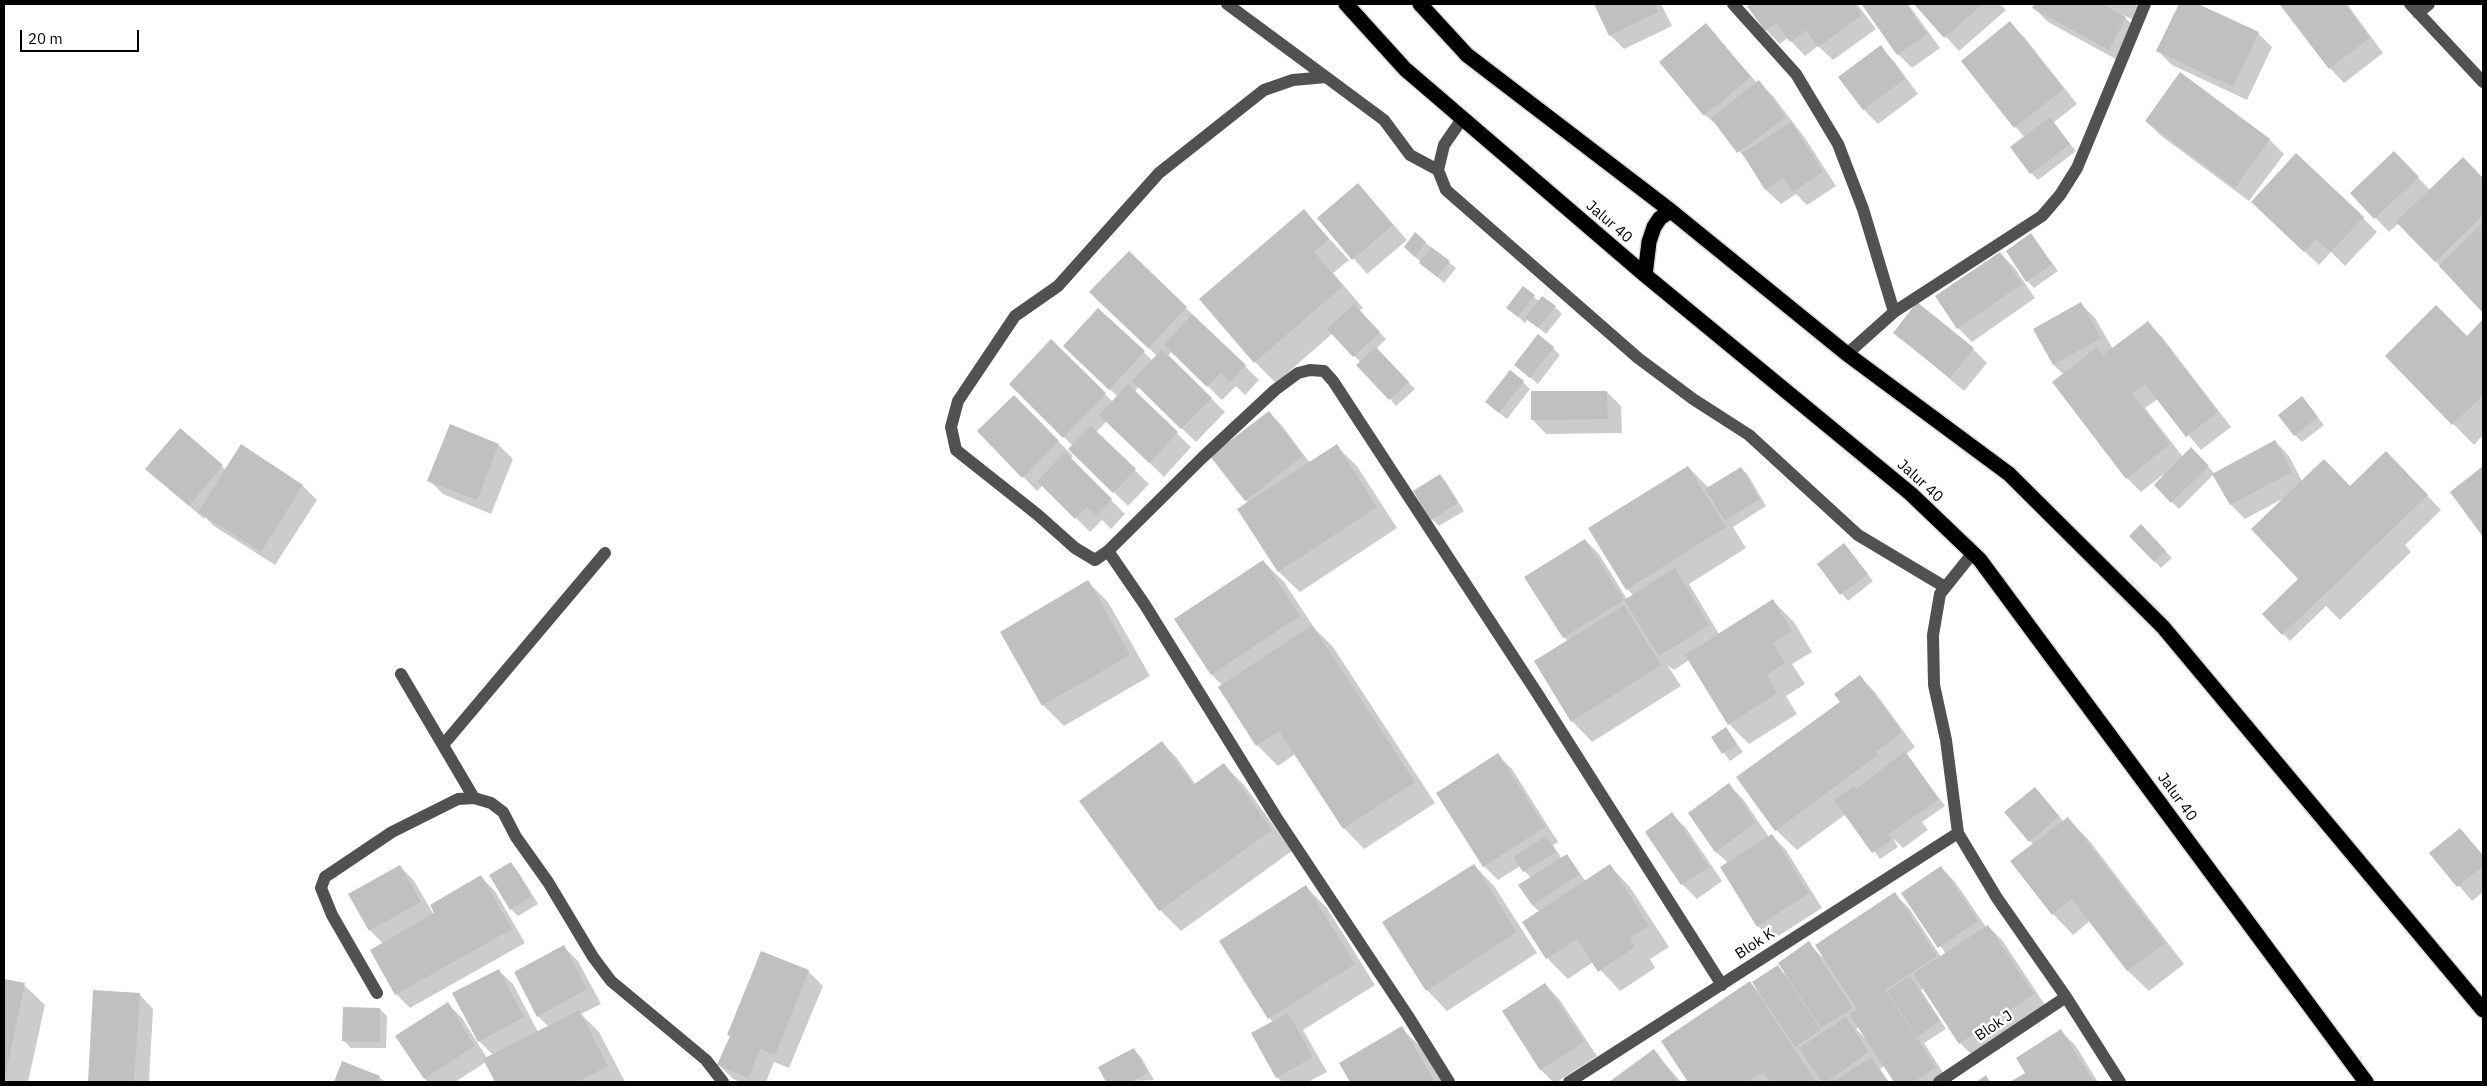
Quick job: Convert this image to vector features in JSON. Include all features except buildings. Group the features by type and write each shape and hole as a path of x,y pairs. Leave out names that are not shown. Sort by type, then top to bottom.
{"highway":[{"name":"Jalur 40","path":"1346,4 1404,69 1645,275 1911,494 1980,560 2366,1082"},
{"path":"1420,4 1467,55 1671,211 1847,354 2009,474 2163,627 2483,1010"},
{"path":"1645,275 1649,242 1654,227 1660,218 1671,211"}],"street":[{"path":"1227,4 1384,120 1410,154 1438,170"},
{"path":"1733,4 1796,74 1838,144 1863,209 1894,312"},
{"path":"1847,354 1894,312 2042,216 2060,195 2077,168 2145,4"},
{"path":"2429,4 2414,8 2483,82"},
{"path":"1326,77 1293,80 1264,90 1159,172 1058,286 1015,316 958,401 951,427 956,450 1038,515 1075,548 1095,560 1108,552 1204,457 1276,390 1298,373 1310,370 1324,371 1333,380 1537,693 1722,985"},
{"path":"1462,119 1444,145 1438,170 1446,190 1638,358 1693,399 1749,435 1858,534 1945,587"},
{"path":"1108,552 1145,605 1276,817 1408,1016 1449,1082"},
{"path":"443,745 604,553"},
{"path":"1972,554 1940,594 1933,635 1934,685 1946,740 1958,833 1997,898 2066,997 2120,1082"},
{"path":"401,674 474,798"},
{"path":"377,993 332,915 321,888 325,877 392,832 458,799 474,798 491,803 503,812 516,837 548,882 593,957 611,981 706,1060 723,1082"},
{"name":"Blok K","path":"1569,1082 1958,833"},
{"name":"Blok J","path":"1940,1082 2066,997"}]}
